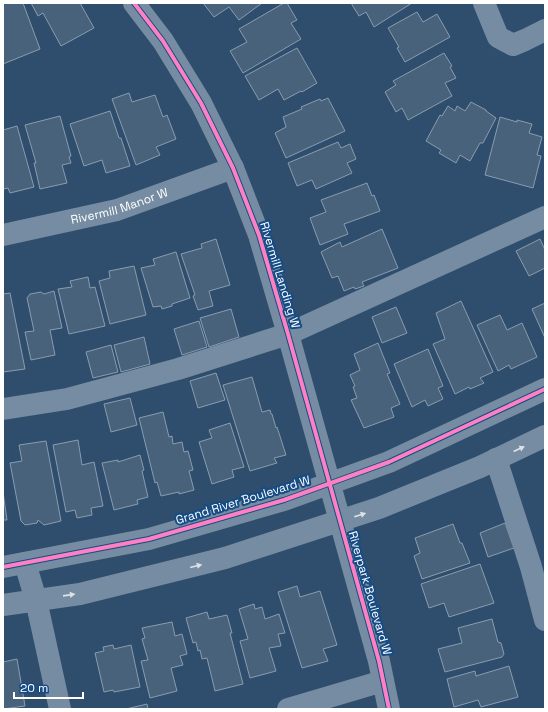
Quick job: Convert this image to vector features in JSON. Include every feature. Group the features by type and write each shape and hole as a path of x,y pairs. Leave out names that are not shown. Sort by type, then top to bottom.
{"street":[{"name":"Rivermill Landing W","path":"134,3 163,41 197,96 233,168 259,235 330,483"},
{"path":"484,3 498,37 513,45 545,30"},
{"name":"Rivermill Manor W","path":"3,235 117,210 233,168"},
{"path":"3,409 67,399 178,369 288,334 545,217"},
{"name":"Grand River Boulevard W","path":"3,567 149,539 284,500 389,462 545,389"},
{"path":"3,605 80,594 225,558 340,522 379,508 496,459 545,436"},
{"path":"496,459 531,567 545,620"},
{"name":"Riverpark Boulevard W","path":"330,483 379,661 389,709"},
{"path":"25,563 36,600 60,709"},
{"path":"288,709 383,681"}],"building":[{"path":"3,3 23,3 40,49 3,64"},
{"path":"31,3 80,3 94,28 61,46 43,13 38,16"},
{"path":"203,3 262,3 239,20 229,7 214,17"},
{"path":"284,3 287,3 297,20 291,23 301,39 243,73 230,51 247,42 239,29"},
{"path":"351,3 412,3 374,27 366,12 359,16"},
{"path":"417,12 423,22 437,14 450,37 405,62 397,48 399,47 388,28"},
{"path":"297,48 317,83 284,100 278,89 259,100 245,76"},
{"path":"444,53 452,66 450,67 456,78 445,83 452,96 408,120 402,108 396,112 385,92 396,85 393,81"},
{"path":"129,93 132,102 155,95 163,117 167,115 176,139 156,147 160,155 136,165 112,99"},
{"path":"328,98 345,131 286,158 275,133 286,127 283,117 302,109 301,107 320,99 321,101"},
{"path":"471,102 486,110 496,118 483,143 480,143 470,161 460,155 456,163 439,153 441,150 426,141 440,115 442,116 448,106 455,111 457,106 465,111"},
{"path":"110,111 130,166 106,173 102,160 84,166 70,124"},
{"path":"60,116 71,156 69,157 71,163 62,165 67,183 40,189 34,163 36,163 25,125"},
{"path":"500,117 517,122 517,120 532,124 529,133 542,137 537,155 541,156 533,188 485,175"},
{"path":"17,126 34,187 10,193 8,188 3,189 3,130"},
{"path":"338,142 341,148 350,144 356,159 347,163 352,173 316,189 312,180 297,186 288,163"},
{"path":"367,183 372,196 374,195 380,211 344,224 348,234 320,245 310,218 326,212 321,200"},
{"path":"382,229 398,268 362,282 364,286 355,289 354,287 344,291 338,276 332,278 321,252 340,242 342,247"},
{"path":"216,239 230,285 209,291 213,306 198,310 193,296 195,295 181,254 202,248 201,244"},
{"path":"540,239 545,250 545,268 529,276 516,251"},
{"path":"176,252 190,298 162,309 161,306 153,307 141,268 155,265 153,259"},
{"path":"134,266 146,315 110,324 99,281 110,278 109,271"},
{"path":"88,277 90,288 95,287 105,326 69,334 58,289 72,287 70,281"},
{"path":"54,291 62,328 50,330 55,355 31,360 25,332 34,331 27,298 30,294 41,292 44,294"},
{"path":"10,293 25,369 3,372 3,294"},
{"path":"461,301 493,372 480,378 484,383 470,389 469,387 455,394 433,344 445,339 436,313"},
{"path":"545,303 545,338 532,309"},
{"path":"396,307 407,333 382,343 372,317"},
{"path":"231,309 239,337 209,347 200,318"},
{"path":"500,315 507,330 522,323 537,357 511,369 509,365 498,371 477,325"},
{"path":"199,321 207,347 182,355 174,329"},
{"path":"144,337 150,364 121,372 114,345"},
{"path":"378,343 390,373 387,374 400,404 391,408 394,417 364,428 351,400 357,398 353,387 355,386 350,375 360,370 354,354"},
{"path":"111,345 118,372 93,378 86,352"},
{"path":"428,349 443,386 438,388 443,399 428,406 425,400 412,407 394,364"},
{"path":"216,373 225,400 198,408 190,381"},
{"path":"252,377 262,412 270,410 286,455 274,458 277,463 250,471 223,385"},
{"path":"130,398 137,425 111,432 104,404"},
{"path":"163,412 169,437 172,436 173,444 182,442 184,452 188,451 193,470 189,471 194,490 179,494 179,492 161,496 157,482 155,483 139,418"},
{"path":"230,423 244,467 232,470 234,477 212,484 199,442 212,438 209,430"},
{"path":"78,440 82,465 94,462 103,506 91,508 92,515 77,518 75,510 66,512 53,445"},
{"path":"46,441 61,521 44,525 38,520 37,523 25,525 21,521 10,463 22,461 19,445"},
{"path":"140,455 148,497 137,500 138,504 114,510 102,463 118,460 118,462"},
{"path":"3,492 7,520 3,520"},
{"path":"505,523 514,548 488,557 480,533"},
{"path":"453,524 470,563 422,579 414,556 420,553 415,538"},
{"path":"480,564 494,603 449,617 444,603 429,608 421,584"},
{"path":"297,586 300,597 320,591 337,645 323,649 328,661 302,668 278,592"},
{"path":"254,604 255,609 262,607 265,619 279,614 285,633 278,634 281,646 269,648 276,671 250,678 240,641 248,639 239,609"},
{"path":"207,612 209,619 227,615 243,684 215,691 207,658 202,659 196,642 193,643 186,618"},
{"path":"492,619 498,642 501,643 504,654 502,657 445,672 438,649 462,643 458,628"},
{"path":"172,622 175,636 182,634 187,654 180,656 183,665 171,668 177,691 150,698 141,661 148,660 142,639 145,638 142,628"},
{"path":"113,645 114,649 131,645 140,687 114,692 113,690 104,692 95,653 104,651 103,647"},
{"path":"17,659 25,706 3,709 3,662"},
{"path":"509,666 518,697 481,707 478,700 454,707 447,679 475,671 476,676"},
{"path":"147,704 148,709 126,709"}],"cycle path":[{"path":"134,3 163,41 201,103 233,168 259,235 379,661 389,709"},
{"path":"3,567 149,539 284,500 389,462 545,389"}]}
